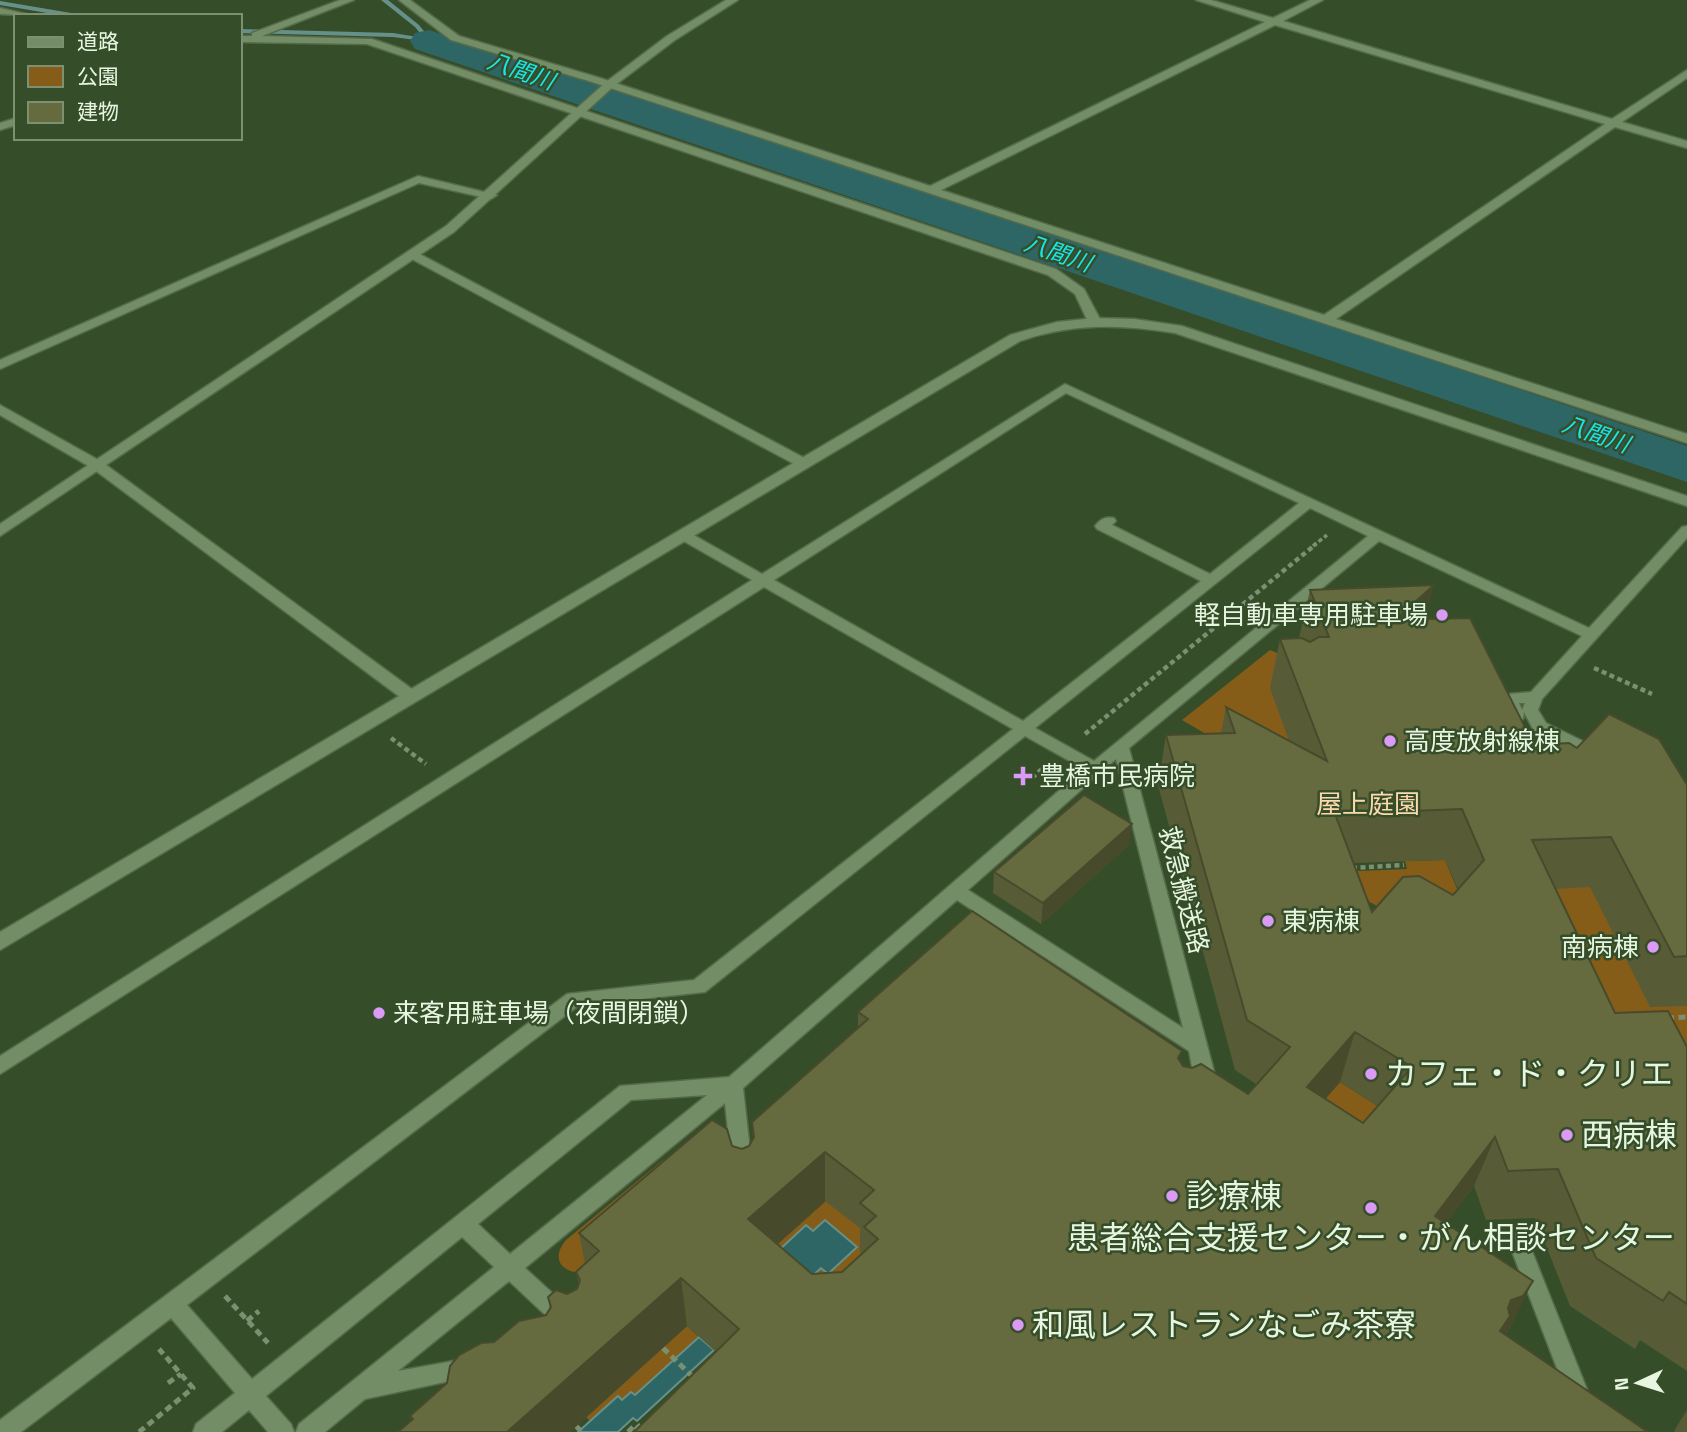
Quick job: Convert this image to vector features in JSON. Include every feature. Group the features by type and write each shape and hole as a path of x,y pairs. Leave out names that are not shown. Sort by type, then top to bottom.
{"street":[{"path":"242,40 349,0"},
{"path":"404,0 454,38 610,84 1687,439"},
{"path":"0,531 450,229 491,195 610,84 671,38 733,0"},
{"path":"1201,0 1687,145"},
{"path":"932,190 1318,0"},
{"path":"0,10 20,14"},
{"path":"242,40 368,41 511,88 1052,272 1078,287 1088,303 1094,321"},
{"path":"1324,321 1687,73"},
{"path":"0,365 418,179 491,195"},
{"path":"412,254 806,464"},
{"path":"0,942 1015,338 1047,326 1124,320 1177,329 1687,501"},
{"path":"0,409 97,465 410,696"}],"lane":[{"path":"0,1066 1065,388 1591,635"},
{"path":"3,1432 574,999 698,987 1309,502"},
{"path":"1110,521 1102,526 1211,580"},
{"path":"1612,762 1563,746 1540,727 1530,709 1535,698 1570,658 1687,530"},
{"path":"307,1432 733,1085 1121,746 1277,628 1378,534"},
{"path":"685,536 1096,769"},
{"path":"1532,743 1509,699 1535,698"},
{"name":"救急搬送路","path":"1121,746 1206,1079 1188,1098"},
{"path":"955,890 1198,1046"},
{"path":"733,1085 744,1187"},
{"path":"204,1432 627,1092 733,1085"},
{"path":"462,1223 576,1329"},
{"path":"1518,1241 1587,1419 1553,1396"},
{"path":"172,1304 283,1432"},
{"path":"360,1389 494,1363"}],"path":[{"path":"1084,735 1328,534"},
{"path":"1570,658 1651,694"},
{"path":"382,731 427,765"},
{"path":"1342,868 1404,865"},
{"path":"1661,1018 1687,1017"},
{"path":"222,1293 268,1343"},
{"path":"247,1321 259,1311"},
{"path":"139,1432 193,1388 156,1345"},
{"path":"663,1348 694,1377 684,1385"},
{"path":"168,1383 181,1374"},
{"path":"628,1432 647,1420"}],"green space":[{"path":"1270,650 1277,653 1290,687 1308,794 1182,720"},
{"path":"1445,860 1458,891 1440,941 1341,886 1336,872 1407,869 1405,861"},
{"path":"1537,877 1590,887 1687,1006 1687,1151 1592,1063"},
{"path":"1340,1082 1423,1135 1292,1137"},
{"path":"673,1157 582,1273 563,1267 559,1253 566,1240 663,1160"},
{"path":"854,1176 873,1238 875,1264 784,1297 825,1221 813,1231 753,1266"},
{"path":"687,1326 699,1337 635,1396 622,1401 618,1396 590,1421 586,1417"}],"water":[{"path":"825,1220 857,1247 828,1274 821,1268 808,1280 777,1252 806,1225 813,1231"},
{"path":"699,1337 714,1350 637,1421 633,1418 618,1432 578,1432 618,1396 622,1400 631,1392 635,1395"}],"building":[{"path":"1434,585 1395,620 1470,618 1534,745 1569,743 1577,748 1609,714 1659,739 1687,785 1687,956 1674,957 1611,837 1532,840 1615,1013 1668,1011 1687,1047 1687,1304 1669,1292 1663,1301 1596,1258 1558,1169 1508,1171 1495,1137 1435,1216 1533,1281 1523,1296 1511,1300 1508,1308 1510,1316 1500,1331 1648,1432 634,1432 739,1329 681,1278 507,1432 398,1432 413,1419 410,1416 447,1383 450,1366 459,1355 481,1343 494,1342 519,1321 546,1315 551,1307 548,1297 556,1290 567,1294 577,1289 580,1280 576,1272 599,1251 579,1233 712,1120 727,1129 732,1146 742,1149 749,1146 754,1137 752,1122 868,1019 858,1012 972,911 1182,1051 1178,1058 1183,1066 1192,1068 1201,1064 1248,1094 1290,1047 1247,1020 1166,735 1235,733 1226,707 1327,761 1280,639 1302,638 1310,642 1319,637 1329,637 1310,590","holes":["1462,809 1484,860 1453,895 1419,876 1403,877 1372,912 1335,814","1355,1032 1412,1067 1363,1123 1307,1087","825,1152 874,1190 860,1203 876,1216 864,1227 878,1239 842,1272 812,1274 748,1219"]},
{"path":"1084,795 1132,824 1043,903 994,872"}],"waterway":[{"path":"242,31 393,35 429,41 417,26 384,0"},
{"path":"0,3 65,14"},
{"name":"八間川","path":"429,41 1228,307 1687,465"}],"place":[{"name":"軽自動車専用駐車場","path":"1442,615"},
{"name":"高度放射線棟","path":"1390,741"},
{"name":"豊橋市民病院","path":"1023,776"},
{"name":"東病棟","path":"1268,921"},
{"name":"南病棟","path":"1653,947"},
{"name":"来客用駐車場（夜間閉鎖）","path":"379,1013"},
{"name":"カフェ・ド・クリエ","path":"1371,1074"},
{"name":"西病棟","path":"1567,1135"},
{"name":"診療棟","path":"1172,1196"},
{"name":"患者総合支援センター・がん相談センター","path":"1371,1208"},
{"name":"和風レストランなごみ茶寮","path":"1018,1325"}],"park label":[{"name":"屋上庭園","path":"1368,804"}]}
